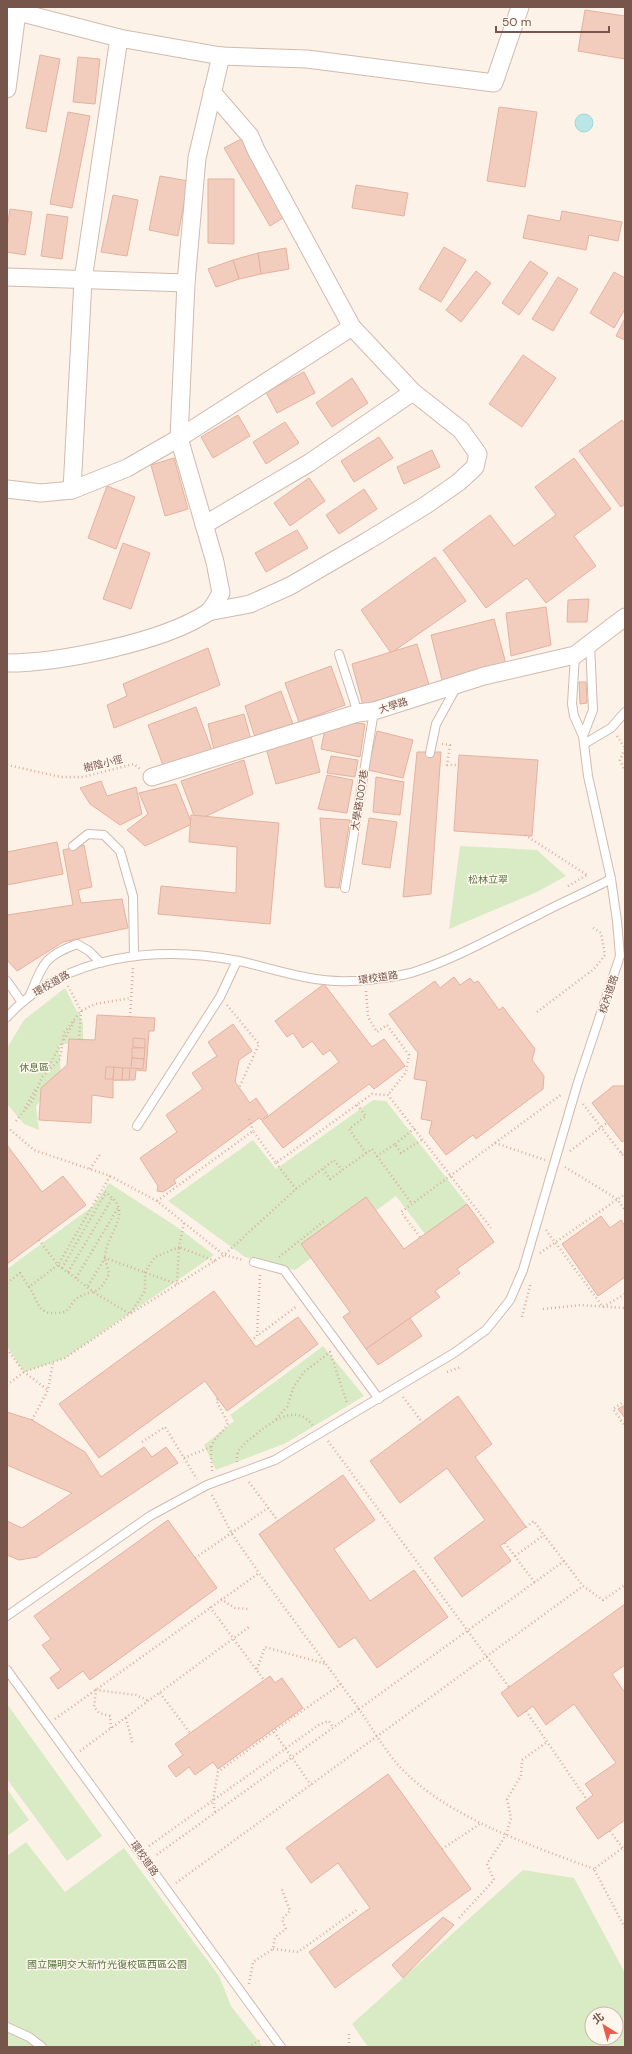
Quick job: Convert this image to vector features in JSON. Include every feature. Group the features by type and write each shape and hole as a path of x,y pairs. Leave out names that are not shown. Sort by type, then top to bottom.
{"street":[{"path":"7,89 12,11 119,38 221,56 307,59 494,83 520,7"},
{"path":"72,490 83,280 119,38"},
{"path":"208,612 221,593 215,562 179,438 186,283 197,158 221,56"},
{"path":"7,663 32,663 107,650 175,629 208,612 250,604 290,586 426,505 459,482 475,467 478,454 461,430 413,392 352,327 256,150 250,136 212,92"},
{"path":"7,277 186,283"},
{"path":"7,489 41,493 72,490 127,468 179,438 352,327"},
{"path":"204,525 308,463 413,392"},
{"name":"大學路","path":"152,777 491,674 575,655 625,617"}],"lane":[{"path":"583,740 594,710 590,644"},
{"path":"340,654 366,712"},
{"path":"575,655 572,704 574,716 583,740 589,783 611,879"},
{"path":"430,753 436,724 458,684"},
{"name":"大學路1007巷","path":"345,888 366,712"},
{"path":"583,740 611,728 625,712"},
{"path":"73,846 88,834 104,835 120,851 133,896 134,955"},
{"name":"環校道路","path":"7,1017 21,1001 68,972 134,955 167,953 237,961 309,978 349,981 416,972 477,945 611,879"},
{"name":"校內道路","path":"7,1616 150,1516 239,1468 275,1460 319,1431 379,1399 458,1350 486,1330 510,1300 523,1270 578,1082 620,956 611,879"},
{"path":"30,996 43,964 58,951 77,944 89,951 101,963"},
{"path":"136,1126 220,997 237,961"},
{"path":"7,981 21,1001"},
{"path":"261,1264 284,1270 379,1399"},
{"name":"環校道路","path":"7,1670 141,1852 146,1862 167,1889 243,1997 281,2047"},
{"path":"7,2027 29,2037 42,2047"}],"path":[{"path":"432,743 450,745 447,765 458,765"},
{"path":"625,749 620,760 625,771"},
{"name":"樹陰小徑","path":"7,765 61,777 83,777 134,764 152,777"},
{"path":"525,835 587,875"},
{"path":"538,1012 594,969 605,955 601,933 592,927"},
{"path":"130,1017 134,955"},
{"path":"61,976 66,982 81,1011 79,1040"},
{"path":"366,979 368,1018 377,1032 387,1025 410,1055 406,1072 388,1095"},
{"path":"220,997 259,1044 239,1088"},
{"path":"20,1115 33,1100 42,1077 60,1059 64,1032 81,1011 96,1004 131,998"},
{"path":"16,1121 81,1011"},
{"path":"420,1237 401,1212 578,1082"},
{"path":"276,1163 372,1094 388,1095 491,1228"},
{"path":"583,1103 625,1158"},
{"path":"357,1105 366,1116 349,1128 366,1153"},
{"path":"249,1119 253,1131 296,1189"},
{"path":"568,1153 607,1123"},
{"path":"7,1127 34,1150 110,1176 157,1201 224,1255 261,1264 324,1221"},
{"path":"377,1156 415,1128"},
{"path":"157,1201 253,1131"},
{"path":"395,1144 401,1153 423,1139"},
{"path":"495,1143 555,1163"},
{"path":"323,1169 330,1179 372,1149 412,1204"},
{"path":"621,1153 625,1150"},
{"path":"90,1169 101,1153"},
{"path":"7,1385 24,1372 65,1358 130,1314 216,1261 296,1189 334,1160 342,1170"},
{"path":"565,1167 617,1199 625,1210"},
{"path":"29,1286 58,1265 110,1176"},
{"path":"88,1286 105,1258 107,1246 119,1219 118,1207 113,1197 102,1190"},
{"path":"62,1268 106,1192"},
{"path":"539,1253 625,1194"},
{"path":"68,1272 113,1197"},
{"path":"76,1278 118,1207"},
{"path":"177,1284 179,1247 184,1223"},
{"path":"546,1230 603,1307"},
{"path":"39,1240 58,1265 88,1286 95,1293 130,1314"},
{"path":"130,1314 145,1291 144,1272 155,1257 179,1247 216,1261"},
{"path":"105,1258 177,1284"},
{"path":"7,1283 20,1273 34,1294 36,1302 43,1311 50,1314 63,1313 70,1308 74,1300 80,1296 95,1293 103,1287 109,1274 105,1258"},
{"path":"256,1336 261,1264"},
{"path":"603,1307 625,1294"},
{"path":"251,1341 306,1299"},
{"path":"543,1309 581,1305 625,1308"},
{"path":"7,1349 24,1372 48,1390"},
{"path":"278,1521 239,1468 238,1451 276,1419 287,1407 294,1386 304,1372 330,1352 350,1410"},
{"path":"32,1420 48,1390 53,1362"},
{"path":"212,1473 214,1441 224,1432 228,1423 216,1400 218,1399"},
{"path":"625,1401 613,1408 625,1426"},
{"path":"408,1403 422,1422"},
{"path":"276,1419 289,1415 300,1415 309,1420 319,1431 509,1687"},
{"path":"142,1442 165,1427 197,1480"},
{"path":"184,1458 213,1446"},
{"path":"207,1485 232,1534 400,1766 422,1786 480,1824 594,1869 625,1928"},
{"path":"195,1558 268,1508"},
{"path":"526,1527 534,1521 583,1586 603,1600 625,1585"},
{"path":"515,1556 544,1535"},
{"path":"504,1543 535,1583"},
{"path":"146,1862 291,1756 468,1632 564,1561"},
{"path":"47,1724 259,1573"},
{"path":"167,1889 583,1586"},
{"path":"221,1599 235,1608 249,1610"},
{"path":"210,1608 264,1680"},
{"path":"71,1758 249,1627"},
{"path":"257,1670 265,1647 326,1664"},
{"path":"215,1812 213,1801 218,1772 341,1684"},
{"path":"96,1690 136,1695 149,1701"},
{"path":"96,1690 94,1707 99,1713 110,1716 111,1728"},
{"path":"160,1693 190,1733"},
{"path":"526,1711 587,1800"},
{"path":"126,1718 133,1745"},
{"path":"141,1852 325,1721 329,1721 333,1727"},
{"path":"274,1732 311,1785"},
{"path":"459,1918 494,1880 487,1864 506,1834 511,1818 507,1799 521,1776 522,1760 548,1742"},
{"path":"442,1849 480,1824"},
{"path":"610,1831 624,1847 625,1851"},
{"path":"594,1869 624,1847"},
{"path":"273,1949 275,1937 286,1929 282,1919 290,1911 281,1886"},
{"path":"243,1997 249,1989 253,1962 273,1949 298,1952 358,1909"},
{"path":"349,2032 349,2047"},
{"path":"248,2047 271,2034"}],"green space":[{"name":"松林立翠","path":"460,846 537,850 566,876 537,892 449,929"},
{"name":"休息區","path":"65,988 83,1023 83,1043 59,1044 61,1077 36,1106 39,1130 24,1124 7,1104 7,1048 24,1020"},
{"path":"373,1100 386,1101 467,1204 473,1218 434,1246 396,1196 295,1270 245,1257 168,1201 253,1140 276,1169"},
{"path":"109,1183 177,1227 214,1255 65,1358 24,1372 7,1346 7,1269 93,1206"},
{"path":"323,1346 364,1396 286,1443 216,1470 204,1445 234,1421 230,1415"},
{"path":"7,1704 102,1836 67,1861 7,1779"},
{"path":"7,1789 29,1820 7,1836"},
{"name":"國立陽明交大新竹光復校區西區公園","path":"26,1842 65,1892 124,1848 219,1976 231,2006 263,2047 7,2047 7,1856"},
{"path":"523,1870 574,1878 625,1973 625,2047 368,2047 352,2024"}],"water":[{"path":"584,114 588,115 592,119 592,127 588,131 584,132 580,131 576,127 575,123 576,119 580,115"}],"building":[{"path":"585,10 625,16 625,59 578,51"},
{"path":"40,55 60,59 46,132 26,128"},
{"path":"78,57 100,59 95,104 73,102"},
{"path":"499,107 537,112 525,187 487,181"},
{"path":"68,112 90,116 72,208 50,204"},
{"path":"241,139 286,216 270,226 224,148"},
{"path":"160,176 188,181 178,236 149,230"},
{"path":"208,179 234,179 234,244 208,243"},
{"path":"356,185 408,193 404,216 352,208"},
{"path":"113,195 138,200 127,256 101,252"},
{"path":"10,209 32,212 25,255 7,252 7,228"},
{"path":"562,211 622,222 618,241 589,235 586,250 523,238 528,215 560,221"},
{"path":"47,214 68,217 62,259 41,256"},
{"path":"444,247 466,260 441,302 419,289"},
{"path":"286,248 289,269 261,274 258,253"},
{"path":"258,253 261,274 239,279 233,260"},
{"path":"233,260 239,279 216,287 208,269"},
{"path":"530,261 548,273 519,315 502,303"},
{"path":"476,271 491,283 461,322 446,310"},
{"path":"614,272 625,278 625,309 614,328 590,313"},
{"path":"558,277 578,289 553,331 532,319"},
{"path":"625,318 625,340 616,336"},
{"path":"523,355 556,378 522,427 489,404"},
{"path":"304,372 315,393 277,413 266,392"},
{"path":"352,378 368,403 332,427 316,403"},
{"path":"238,415 250,436 213,458 201,437"},
{"path":"622,420 625,424 625,504 621,507 579,451"},
{"path":"285,422 299,443 266,464 253,442"},
{"path":"379,437 393,458 354,482 341,461"},
{"path":"432,450 440,467 404,484 397,467"},
{"path":"174,458 188,509 165,516 151,465"},
{"path":"574,458 611,509 574,536 596,566 546,603 527,578 486,608 443,550 490,515 514,546 556,515 535,487"},
{"path":"309,478 325,501 290,526 274,503"},
{"path":"107,486 135,497 116,549 88,538"},
{"path":"364,489 377,509 339,534 326,515"},
{"path":"297,530 308,548 266,572 255,553"},
{"path":"123,543 150,553 131,609 103,599"},
{"path":"435,557 466,601 391,653 361,610"},
{"path":"589,599 587,622 567,622 568,600"},
{"path":"546,607 551,645 511,656 506,613"},
{"path":"494,619 506,664 442,680 431,635"},
{"path":"417,644 429,685 363,705 352,664"},
{"path":"208,648 220,685 114,728 107,705 127,696 123,684"},
{"path":"331,666 345,705 299,722 285,683"},
{"path":"579,682 586,682 587,703 580,704"},
{"path":"281,691 293,724 255,737 245,706"},
{"path":"196,707 212,751 164,768 148,725"},
{"path":"244,714 251,740 214,750 208,724"},
{"path":"346,722 365,724 360,757 321,749 325,729"},
{"path":"377,731 413,740 403,778 368,770"},
{"path":"311,736 320,772 276,784 266,748"},
{"path":"417,752 441,752 431,894 403,897"},
{"path":"459,755 538,760 532,836 454,831"},
{"path":"331,756 358,760 355,777 327,773"},
{"path":"244,760 253,794 196,821 181,781"},
{"path":"327,775 353,780 347,813 318,809"},
{"path":"376,777 404,782 400,815 373,812"},
{"path":"101,781 107,796 136,787 142,814 120,825 90,804 80,788"},
{"path":"176,784 192,824 145,846 127,830 148,814 139,793"},
{"path":"191,815 279,823 270,924 158,914 161,886 236,893 237,847 189,842"},
{"path":"320,818 350,820 339,888 325,887"},
{"path":"369,818 397,822 390,868 362,864"},
{"path":"57,842 63,874 7,885 7,852"},
{"path":"84,845 92,887 78,890 81,903 122,899 128,928 63,942 17,971 7,960 7,915 73,905 63,850"},
{"path":"454,977 460,985 470,978 474,983 478,981 499,1010 503,1007 535,1049 532,1060 544,1076 543,1089 476,1139 473,1135 446,1155 429,1133 432,1121 421,1119 427,1081 414,1079 418,1053 389,1014 435,981 440,988"},
{"path":"324,984 372,1047 384,1039 405,1066 374,1089 369,1084 283,1148 262,1121 339,1062 330,1050 323,1055 312,1041 303,1048 293,1033 287,1037 275,1021"},
{"path":"97,1015 155,1018 154,1031 149,1031 146,1071 136,1070 135,1080 113,1080 113,1098 92,1095 91,1123 39,1120 41,1088 67,1065 69,1039 95,1040"},
{"path":"233,1024 252,1051 239,1060 235,1082 250,1103 256,1098 268,1115 261,1120 259,1118 174,1180 176,1183 163,1192 157,1191 158,1186 140,1158 177,1132 166,1115 203,1089 192,1073 217,1056 208,1042"},
{"path":"133,1038 145,1039 145,1048 133,1047"},
{"path":"132,1048 145,1048 144,1059 132,1058"},
{"path":"132,1058 144,1059 143,1069 131,1068"},
{"path":"106,1067 114,1067 113,1079 105,1079"},
{"path":"114,1067 123,1068 122,1080 113,1080"},
{"path":"123,1068 130,1068 129,1080 122,1080"},
{"path":"613,1086 625,1086 625,1140 622,1142 592,1103"},
{"path":"7,1145 42,1192 63,1176 86,1205 7,1264"},
{"path":"366,1197 404,1249 467,1204 494,1242 457,1269 460,1273 435,1291 440,1297 366,1349 343,1317 350,1312 301,1244"},
{"path":"601,1216 610,1228 621,1220 625,1226 625,1277 598,1296 562,1244"},
{"path":"214,1291 256,1347 298,1317 318,1344 227,1411 205,1381 99,1458 59,1404"},
{"path":"410,1318 422,1336 378,1365 366,1349"},
{"path":"458,1396 492,1444 475,1457 526,1527 500,1546 511,1561 462,1597 434,1558 485,1520 447,1468 400,1503 370,1461"},
{"path":"625,1405 625,1418 618,1409"},
{"path":"7,1412 32,1420 85,1452 101,1477 144,1447 152,1457 166,1447 178,1463 37,1557 19,1560 7,1555 7,1521 22,1528 72,1493 7,1465"},
{"path":"343,1475 375,1520 334,1549 370,1601 414,1570 448,1617 377,1668 355,1637 339,1648 259,1534"},
{"path":"168,1520 217,1588 90,1680 83,1671 58,1689 50,1678 61,1670 42,1645 51,1639 34,1616"},
{"path":"625,1604 625,1665 612,1674 625,1693 625,1820 598,1839 576,1808 593,1795 585,1784 616,1763 574,1704 546,1725 533,1706 518,1717 501,1693"},
{"path":"270,1676 275,1683 282,1678 303,1708 218,1769 213,1762 195,1775 189,1767 176,1777 168,1766 183,1755 175,1744"},
{"path":"388,1774 471,1889 335,1988 309,1952 370,1908 338,1863 311,1883 286,1848"},
{"path":"443,1917 454,1925 403,1978 392,1965"}]}
